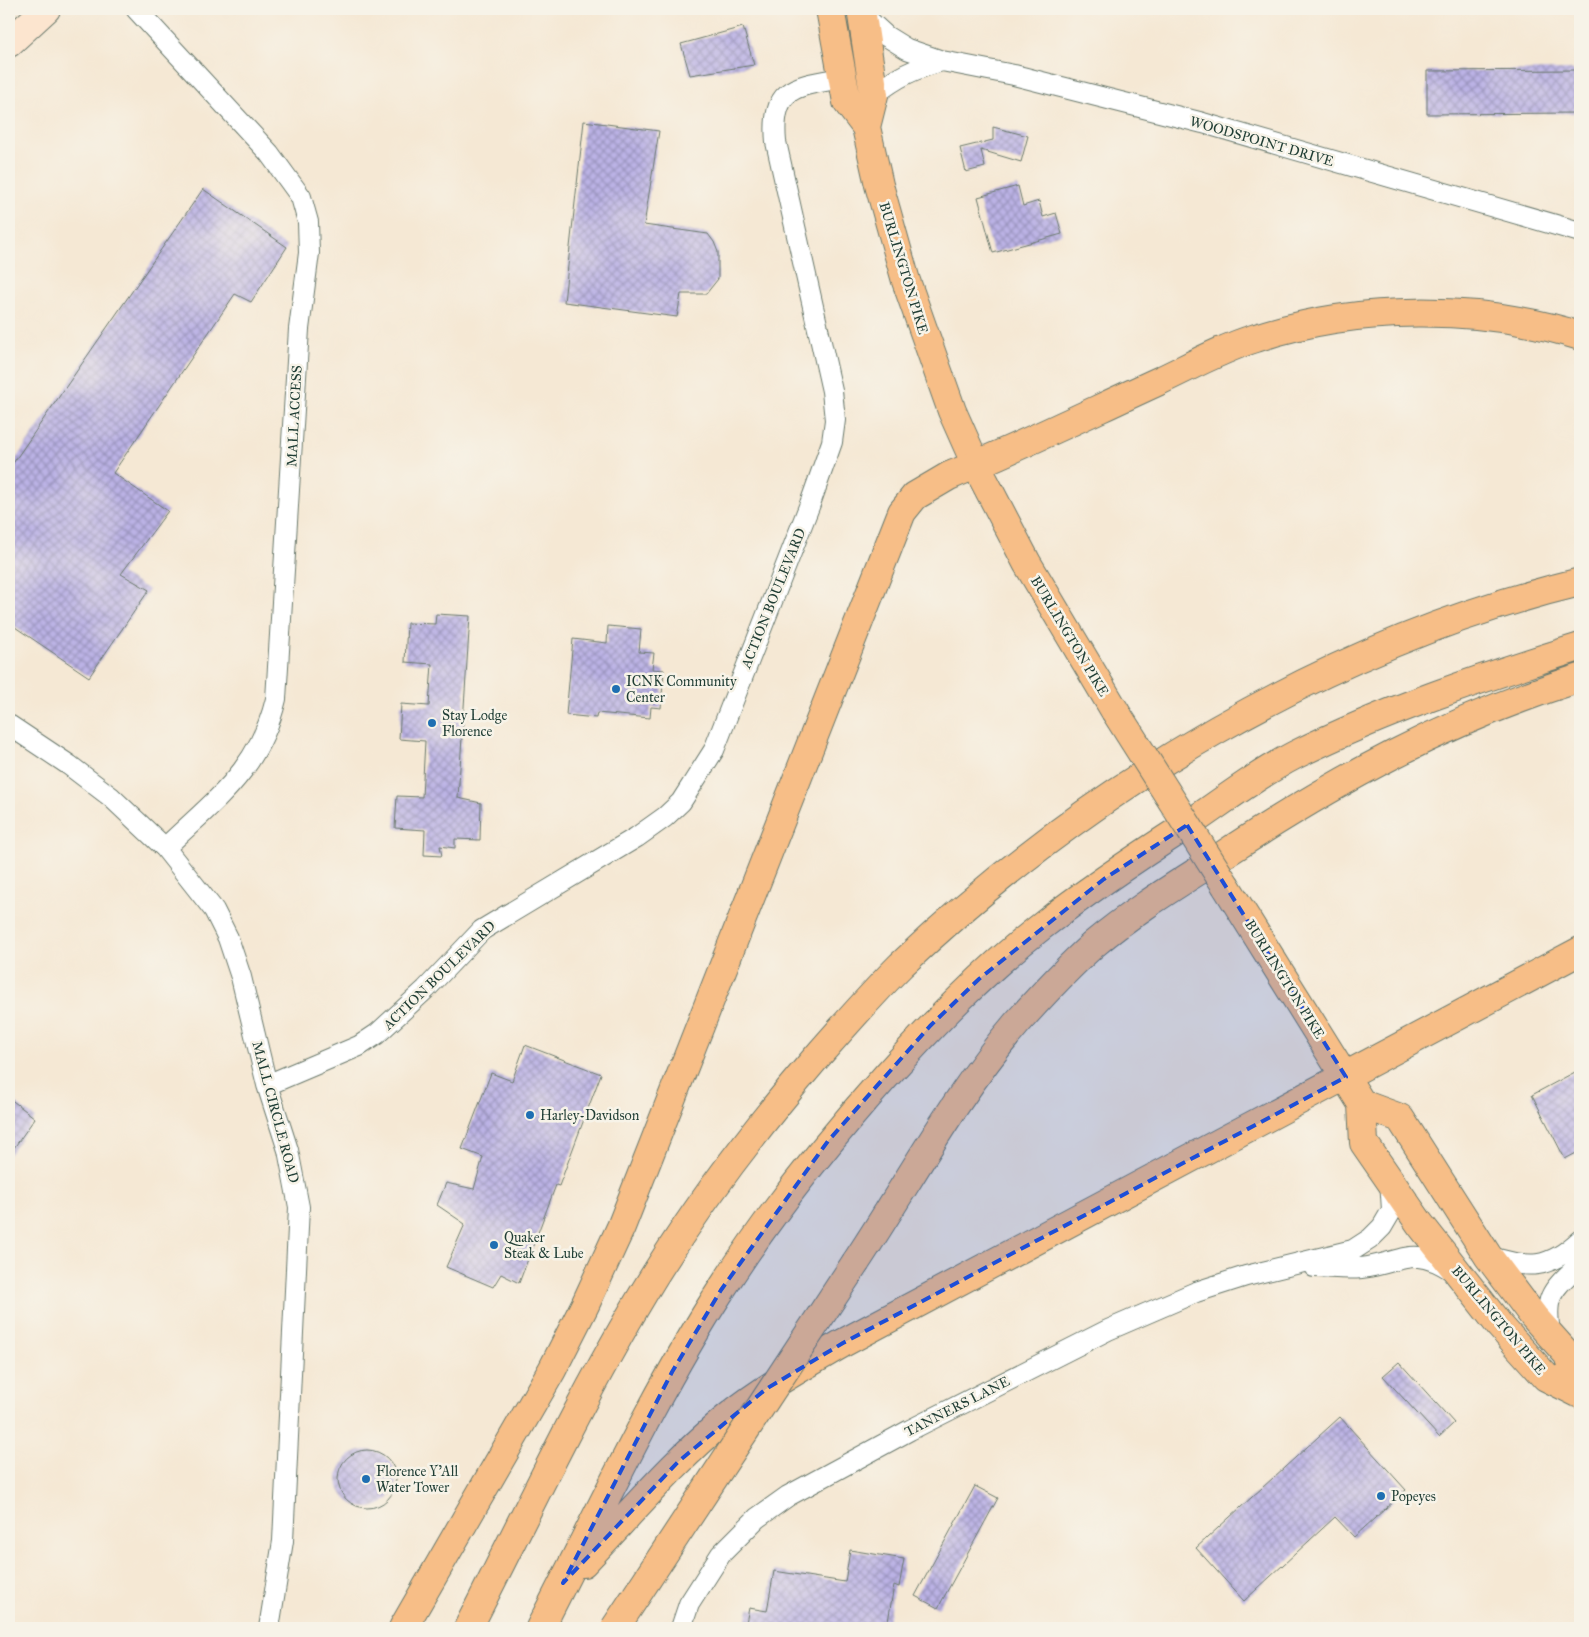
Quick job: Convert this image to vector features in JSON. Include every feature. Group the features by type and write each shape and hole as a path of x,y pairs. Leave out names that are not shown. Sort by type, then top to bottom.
{"main road":[{"path":"9,43 46,9"},
{"name":"BURLINGTON PIKE","path":"830,9 846,102 866,127 879,185 911,296 952,411 976,465 1027,563 1115,711 1362,1104 1364,1143 1460,1275 1500,1326 1546,1377 1580,1394"},
{"name":"BURLINGTON PIKE","path":"862,11 874,95 866,127"},
{"path":"403,1628 527,1417 585,1305 617,1236 902,512 915,496 930,485 1240,343 1310,324 1366,316 1463,314 1518,321 1580,336"},
{"path":"468,1628 596,1380 652,1278 758,1126 851,1018 901,966 1013,869 1111,797 1216,732 1307,682 1386,646 1464,616 1580,582"},
{"path":"540,1628 672,1372 721,1290 761,1231 828,1141 930,1026 980,979 1039,928 1104,879 1292,757 1365,724 1457,688 1580,647"},
{"path":"615,1628 856,1262 979,1070 1017,1024 1095,944 1153,901 1264,828 1342,780 1413,743 1478,715 1580,678"},
{"path":"563,1584 679,1461 730,1416 766,1389 843,1343 1580,951"},
{"name":"BURLINGTON PIKE","path":"1362,1104 1400,1118 1488,1256 1551,1337 1568,1355 1580,1394"}],"street":[{"name":"MALL ACCESS","path":"136,9 269,153 301,197 308,222 309,253 299,329 276,699 270,725 256,754 239,777 165,848"},
{"name":"WOODSPOINT DRIVE","path":"862,11 886,36 907,49 942,61 1022,76 1203,123 1580,232"},
{"name":"WOODSPOINT DRIVE","path":"874,95 898,76 942,61"},
{"name":"ACTION BOULEVARD","path":"267,1085 359,1046 377,1034 420,995 482,930 637,837 665,818 691,789 714,750 810,504 832,442 834,420 832,391 774,126 779,107 789,91 802,85 842,78"},
{"name":"MALL CIRCLE ROAD","path":"9,726 69,765 111,797 165,848 214,910 228,938 241,977 267,1085 288,1150 299,1207 283,1541 269,1628"},
{"name":"TANNERS LANE","path":"681,1628 688,1604 721,1554 757,1518 788,1496 918,1426 1108,1330 1196,1292 1246,1276 1353,1250 1370,1239 1382,1227 1392,1210 1390,1180"},
{"path":"1488,1256 1528,1265 1548,1264 1565,1255 1580,1240"},
{"name":"TANNERS LANE","path":"1292,1266 1361,1268 1415,1256 1428,1257 1460,1275"},
{"path":"1551,1337 1547,1314 1549,1299 1554,1289 1580,1264"}],"highlighted area":[{"path":"1187,825 1346,1077 843,1343 766,1389 679,1461 563,1583 672,1372 721,1290 828,1141 930,1026 979,979 1104,879"}],"building":[{"path":"743,27 754,65 690,75 681,44"},
{"path":"1580,70 1580,113 1427,114 1427,71"},
{"path":"584,121 659,131 644,225 708,234 714,242 718,252 718,279 706,294 681,294 677,317 564,302"},
{"path":"993,127 1028,136 1021,162 981,150 985,167 966,172 960,148 993,140"},
{"path":"1018,186 1023,206 1039,201 1043,217 1056,213 1062,234 993,253 978,197"},
{"path":"203,189 287,247 251,302 235,294 113,473 168,511 121,574 149,590 89,677 9,623 9,469"},
{"name":"Stay Lodge Florence","path":"436,614 470,616 458,798 481,803 480,840 455,839 455,848 440,846 442,856 424,855 425,830 395,828 397,796 422,797 425,741 399,739 401,704 429,706 432,664 405,662 407,623 435,624"},
{"name":"ICNK Community Center","path":"608,626 641,629 639,652 654,653 652,669 664,670 661,708 651,707 650,718 597,713 596,718 566,715 573,639 607,643"},
{"path":"525,1045 601,1074 559,1186 556,1185 519,1283 501,1274 493,1287 446,1267 465,1224 437,1205 446,1183 474,1189 483,1157 462,1149 491,1073 512,1081"},
{"path":"1575,1072 1580,1083 1580,1151 1565,1159 1532,1095"},
{"path":"9,1098 35,1118 9,1155"},
{"path":"1399,1362 1454,1423 1439,1437 1383,1376"},
{"path":"1340,1417 1406,1490 1354,1537 1335,1517 1244,1601 1196,1548"},
{"name":"Florence Y’All Water Tower","path":"361,1450 373,1450 388,1458 396,1473 396,1485 388,1500 373,1508 361,1508 346,1500 338,1485 338,1473 346,1458"},
{"path":"975,1486 998,1498 938,1608 915,1596"},
{"path":"850,1550 904,1559 899,1587 894,1585 887,1628 745,1628 749,1608 767,1611 774,1571 845,1582"}],"place":[{"name":"ICNK Community Center","path":"616,689"},
{"name":"Stay Lodge Florence","path":"432,723"},
{"name":"Harley-Davidson","path":"530,1115"},
{"name":"Quaker Steak & Lube","path":"494,1245"},
{"name":"Florence Y’All Water Tower","path":"366,1479"},
{"name":"Popeyes","path":"1381,1496"}]}
